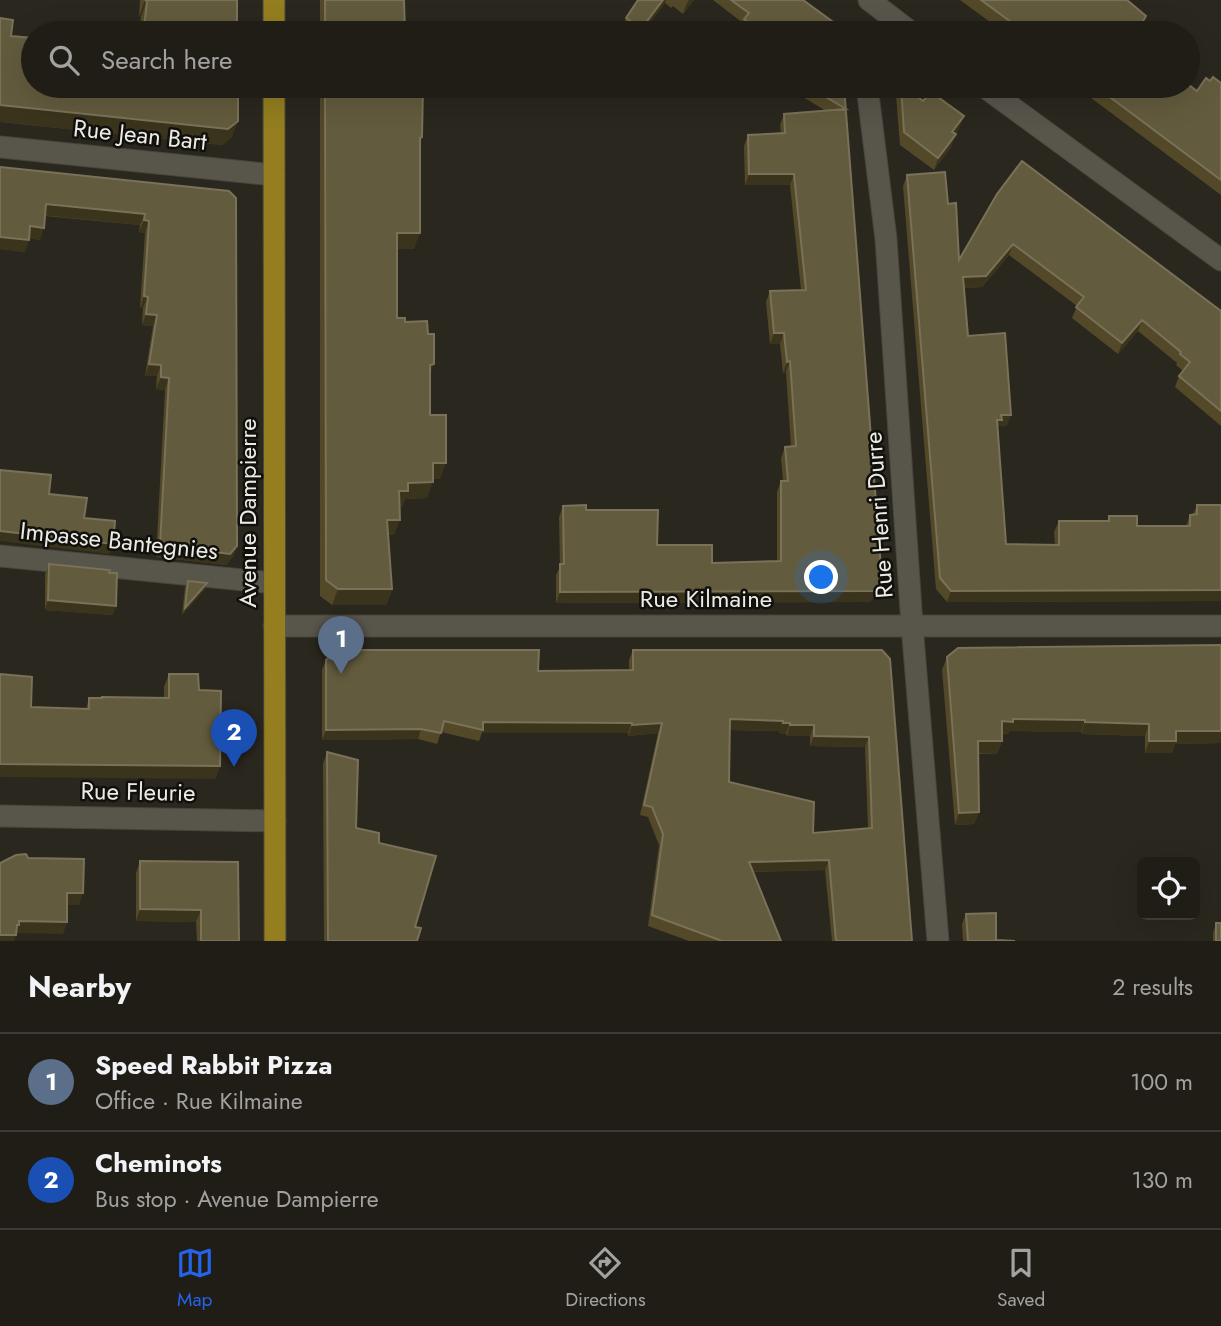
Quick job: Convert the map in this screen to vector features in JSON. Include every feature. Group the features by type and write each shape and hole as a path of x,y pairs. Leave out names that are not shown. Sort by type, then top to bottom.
{"main road":[{"path":"274,0 274,21"},
{"name":"Avenue Dampierre","path":"274,98 275,941"}],"street":[{"path":"869,0 883,21"},
{"name":"Rue Henri Durre","path":"868,98 886,239 912,625 938,941"},
{"path":"999,98 1221,260"},
{"name":"Rue Jean Bart","path":"0,147 274,175"},
{"name":"Impasse Bantegnies","path":"0,556 274,583"},
{"name":"Rue Kilmaine","path":"274,626 1221,626"},
{"name":"Rue Fleurie","path":"0,816 275,821"}],"building":[{"path":"145,0 237,0 237,21 145,21"},
{"path":"325,0 404,0 405,21 325,21"},
{"path":"638,0 663,0 647,21 630,21 626,18"},
{"path":"731,0 803,0 832,21 747,21 744,19 749,13"},
{"path":"981,0 1127,0 1146,16 1143,21 1010,21"},
{"path":"0,18 13,20 11,36 21,37 21,98 238,98 238,121 228,129 0,105"},
{"path":"1213,77 1221,83 1221,180 1111,98 1200,98 1200,87 1206,78 1210,81"},
{"path":"325,98 423,98 420,233 397,233 397,318 405,318 405,322 427,321 428,334 434,334 434,364 430,365 430,415 446,415 446,463 433,463 433,482 408,483 408,491 399,491 400,520 387,520 392,589 338,589 326,580"},
{"path":"827,98 845,98 846,109"},
{"path":"902,98 919,98 923,101 926,98 939,98 964,116 952,132 956,134 938,158 904,132"},
{"path":"846,109 882,581 874,591 560,592 560,564 564,564 563,506 586,505 586,510 658,510 657,545 712,545 712,563 781,561 781,481 788,481 785,447 796,446 790,361 787,362 784,333 774,333 770,291 806,290 794,174 749,174 748,135 785,133 784,114"},
{"path":"1022,161 1221,311 1221,411 1179,376 1190,362 1142,320 1122,343 1076,307 1084,297 1013,244 986,276 963,277 968,336 1005,333 1011,415 1001,415 1002,420 997,420 1006,544 1059,545 1059,521 1109,521 1109,516 1137,516 1137,526 1190,526 1190,515 1197,514 1197,505 1221,505 1221,590 951,591 940,578 907,175 945,172 948,204 956,203 959,260 997,194"},
{"path":"0,167 229,191 236,198 237,546 230,554 160,545 169,378 161,377 161,365 149,364 157,315 146,314 148,297 144,296 149,221 144,220 145,214 46,204 44,228 30,226 29,240 0,237"},
{"path":"0,470 51,475 49,494 87,498 84,518 115,521 113,544 0,531"},
{"path":"49,564 117,573 116,606 48,600"},
{"path":"188,581 207,583 185,608"},
{"path":"1221,645 1221,731 1176,731 1176,741 1149,741 1149,724 1085,720 1002,721 1002,741 978,741 979,812 959,813 947,657 958,648"},
{"path":"336,650 539,650 538,671 633,670 633,650 882,650 890,659 912,941 836,941 829,860 749,862 781,941 722,941 652,915 663,834 652,807 644,805 662,723 632,725 483,722 483,730 444,721 441,733 421,729 326,730 326,660","holes":["730,719 783,721 790,725 814,725 814,736 869,737 872,828 813,833 814,802 729,782"]},
{"path":"0,674 32,677 31,707 89,709 89,698 169,698 169,674 198,674 199,690 221,691 220,766 0,764"},
{"path":"327,752 358,760 356,828 379,833 379,843 436,856 415,927 421,928 417,941 328,941"},
{"path":"26,854 28,858 84,859 83,893 67,893 67,922 19,921 16,935 0,935 0,863 16,855"},
{"path":"140,861 238,862 239,941 201,941 201,910 140,909"},
{"path":"996,913 996,940 1015,941 968,941 966,914"},
{"path":"1216,923 1221,923 1221,941 1216,941"}],"place":[{"name":"Speed Rabbit Pizza","path":"341,674"},
{"name":"Cheminots","path":"234,767"}]}
